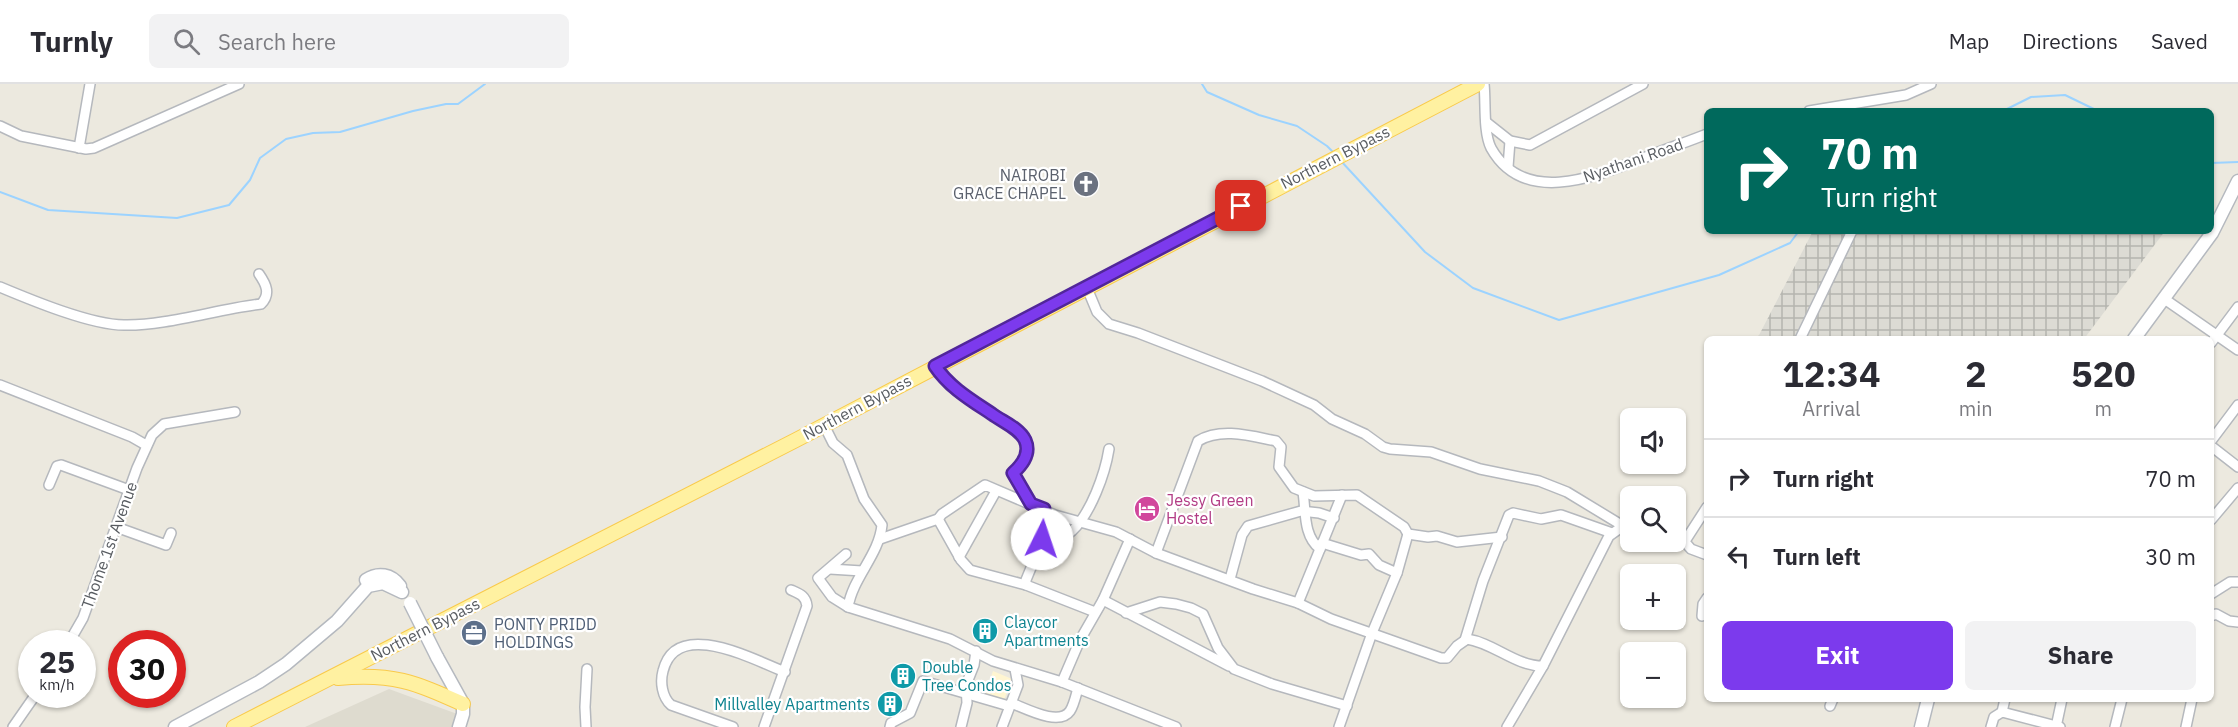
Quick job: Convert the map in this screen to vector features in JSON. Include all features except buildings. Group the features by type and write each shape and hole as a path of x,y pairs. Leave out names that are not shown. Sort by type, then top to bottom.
{"main road":[{"name":"Northern Bypass","path":"234,727 824,425 1478,84"},
{"path":"330,679 396,678 463,704"}],"street":[{"path":"79,148 90,84"},
{"path":"0,126 21,136 79,148 94,148 239,84"},
{"name":"Nyathani Road","path":"1484,84 1487,138 1491,148 1508,167 1541,182 1570,181 1609,171 1704,135"},
{"path":"1486,122 1510,141 1524,145 1535,143 1643,84"},
{"path":"1827,108 1906,95 1931,84"},
{"path":"1508,167 1510,141"},
{"path":"2214,229 2238,181"},
{"path":"1801,336 1851,234"},
{"path":"2136,336 2211,234"},
{"path":"0,287 75,314 124,325 261,304 267,295 267,288 260,274"},
{"path":"1087,288 1097,312 1109,324 1262,381 1314,405 1383,447 1431,452 1480,470 1539,481 1567,492 1620,522"},
{"path":"2163,298 2238,350"},
{"path":"2214,338 2238,307"},
{"path":"935,366 950,386 1017,430 1026,441 1027,454 1013,473 1031,504"},
{"path":"0,385 132,437 146,445"},
{"path":"2214,440 2238,405"},
{"name":"Thome 1st Avenue","path":"76,630 83,618 129,490 152,435 164,424 235,412"},
{"path":"824,425 833,443 847,455 864,499 882,525 880,539 850,593 848,607"},
{"path":"1156,554 1198,441 1203,438 1240,433 1276,441 1281,447 1279,467 1294,488 1314,496 1357,495 1404,527 1408,534 1397,573 1372,633 1339,727"},
{"path":"2214,446 2238,466"},
{"path":"1038,548 1061,539 1080,522 1106,470 1109,449"},
{"path":"49,485 57,466 61,465 129,490"},
{"path":"880,539 938,519 985,485 1056,515 1116,532 1156,554 1298,603 1331,619 1441,658 1447,658 1465,640 1508,517 1513,513 1540,519 1561,515 1612,533"},
{"path":"2214,516 2238,488"},
{"path":"959,557 996,491"},
{"path":"1303,492 1308,532 1312,543 1361,555 1369,554 1379,565 1397,573"},
{"path":"1298,603 1342,495"},
{"path":"1026,585 1045,526 1044,509"},
{"path":"1686,531 1704,510"},
{"path":"1230,579 1236,564 1242,535 1248,526 1300,511 1319,513 1334,518"},
{"path":"938,519 959,557 970,570 1026,585 1095,612"},
{"path":"116,527 166,545 171,533"},
{"path":"1507,727 1543,666 1609,536 1620,529"},
{"path":"1408,534 1442,536 1457,542 1501,537"},
{"path":"1062,682 1080,640 1103,600 1130,539"},
{"path":"1686,544 1691,549 1704,554"},
{"path":"846,554 818,578 832,597 848,607 950,639 993,661 1062,682 1176,727"},
{"path":"830,569 862,571"},
{"path":"2214,592 2230,582 2238,582"},
{"path":"175,727 274,673 302,652 369,586 383,583 402,592 410,603 463,704 459,727"},
{"path":"764,727 807,606 802,595 791,590"},
{"path":"1103,600 1234,669 1272,684 1347,706"},
{"path":"1126,613 1160,602 1176,604 1203,614 1218,648 1234,669"},
{"path":"1702,616 1704,609"},
{"path":"2214,615 2238,622"},
{"path":"1465,640 1476,640 1522,662 1543,666"},
{"path":"733,727 671,705 667,701 664,697 662,675 668,658 681,647 701,644 717,646 785,672"},
{"path":"961,727 967,704 966,685 974,665 976,651"},
{"path":"586,727 587,669"},
{"path":"1002,727 1018,685 1015,669"},
{"path":"890,727 891,723 910,712 923,681 1047,716 1064,716 1071,709 1078,688"},
{"path":"1921,727 1927,702"},
{"path":"1991,727 1994,717 2002,712 2004,702"},
{"path":"2002,712 2058,727 2062,702"},
{"path":"2115,727 2121,702"},
{"path":"2186,727 2191,702"},
{"path":"13,727 26,708"}],"shaded area":[{"path":"1811,234 2163,234 2086,336 1759,336"},
{"path":"993,671 1012,679 1004,700 985,694"},
{"path":"389,689 460,715 455,727 305,727"}],"waterway":[{"path":"0,192 48,210 177,218 229,205 250,180 260,158 286,139 313,133 340,132 413,111 446,104 458,104 485,84"},
{"path":"1202,84 1207,92 1259,115 1297,126 1332,151"},
{"path":"2009,108 2031,97 2065,95 2092,108"},
{"path":"1341,161 1425,252 1473,288 1559,320 1719,275 1790,243 1797,234"},
{"path":"2214,163 2238,162"}],"place":[{"name":"NAIROBI GRACE CHAPEL","path":"1086,184"},
{"name":"Jessy Green Hostel","path":"1147,509"},
{"name":"Claycor Apartments","path":"985,631"},
{"name":"PONTY PRIDD HOLDINGS","path":"474,633"},
{"name":"Double Tree Condos","path":"903,676"},
{"name":"Millvalley Apartments","path":"890,704"}],"route":[{"path":"1042,539 1045,526 1044,509 1031,504 1013,473 1027,454 1026,441 1017,430 950,386 935,366 1241,206"}]}
